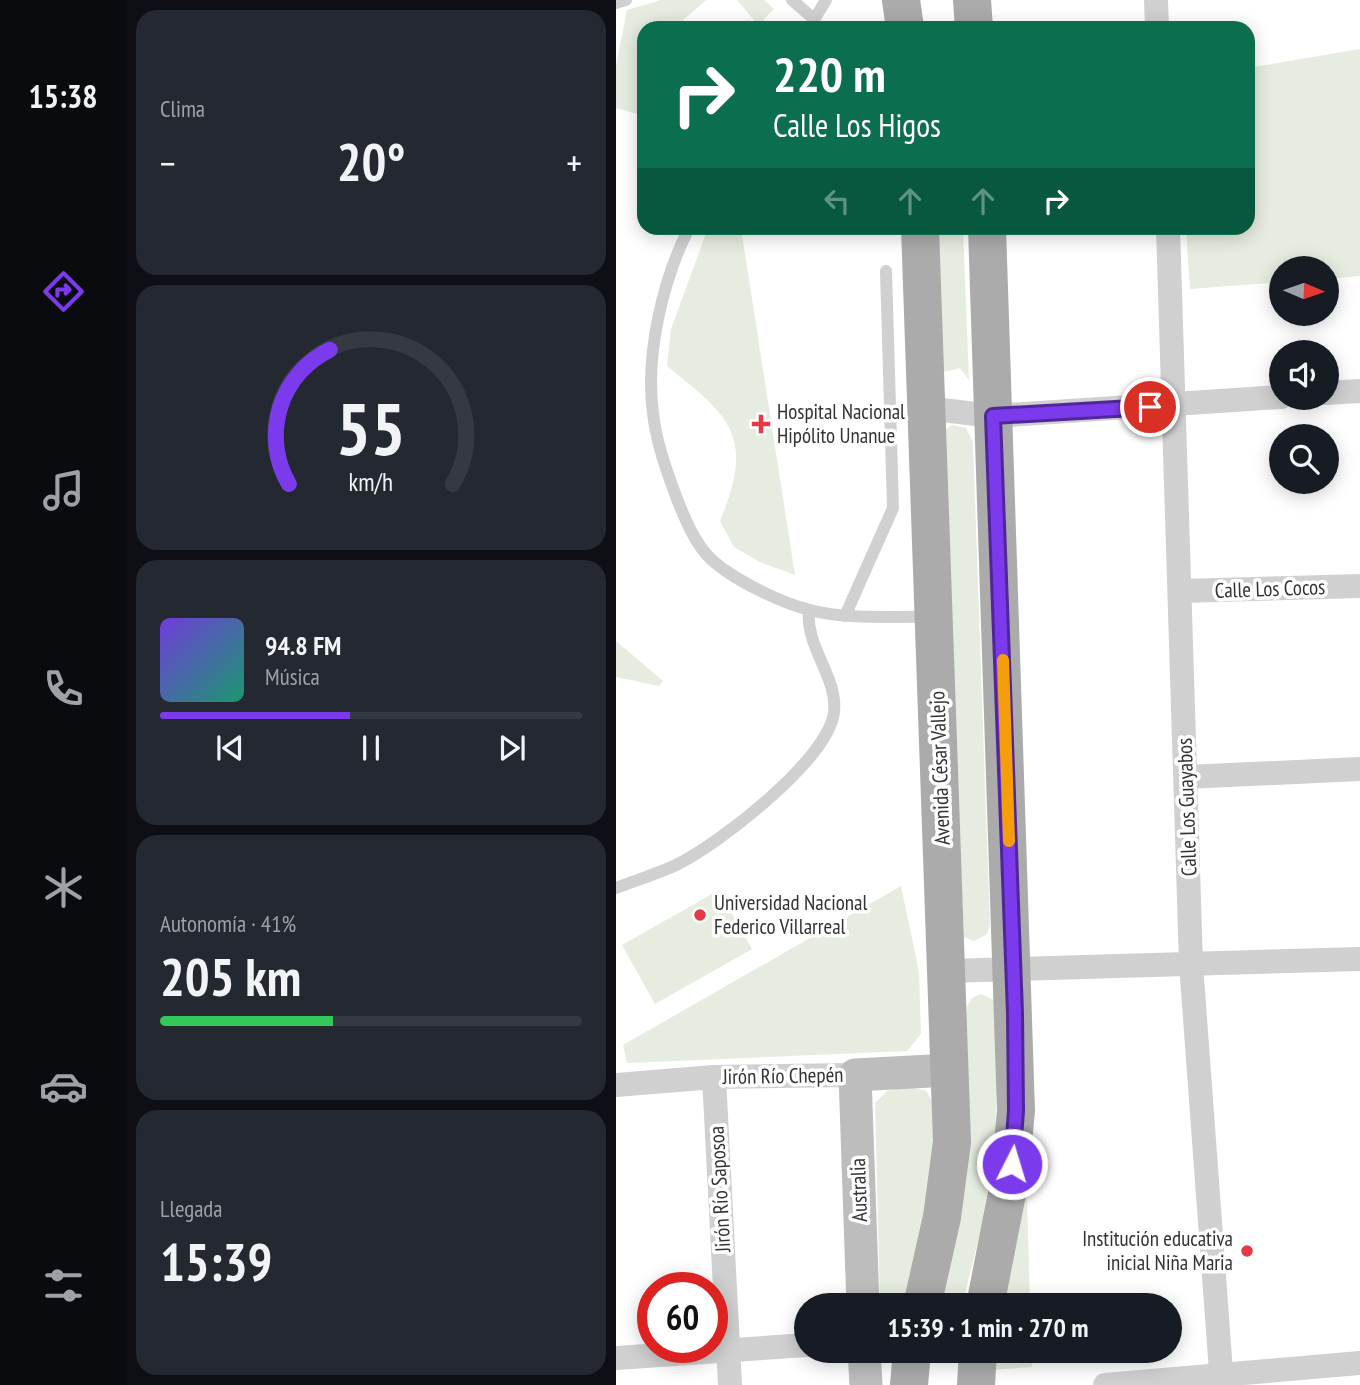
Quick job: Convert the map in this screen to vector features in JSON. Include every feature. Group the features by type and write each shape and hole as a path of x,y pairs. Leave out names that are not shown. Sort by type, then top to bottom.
{"main road":[{"path":"901,0 904,21"},
{"path":"972,0 974,21"},
{"name":"Avenida César Vallejo","path":"920,235 925,408 936,617 952,1142 949,1178 925,1293"},
{"path":"987,235 1013,971 1014,1145 987,1293"},
{"path":"909,1385 911,1363"},
{"path":"976,1385 977,1363"}],"street":[{"path":"1156,0 1157,21"},
{"name":"Calle Los Guayabos","path":"1168,235 1176,405 1191,964 1221,1379"},
{"path":"1339,392 1360,391"},
{"path":"925,408 993,416 1269,398"},
{"name":"Calle Los Cocos","path":"1181,591 1360,586"},
{"path":"1186,777 1360,769"},
{"path":"946,971 1013,971 1360,958"},
{"name":"Jirón Río Chepén","path":"616,1085 714,1077 855,1075 949,1070"},
{"name":"Australia","path":"855,1075 863,1293"},
{"name":"Jirón Río Saposoa","path":"714,1077 724,1272"},
{"path":"728,1349 794,1346"},
{"name":"Jirón Río Saposoa","path":"728,1349 730,1385"},
{"path":"616,1358 637,1356"},
{"path":"865,1363 866,1385"},
{"path":"1105,1385 1221,1379 1360,1363"}],"lane":[{"path":"616,3 626,0"},
{"path":"792,0 810,21"},
{"path":"814,21 826,0"},
{"path":"686,235 668,275 651,373 653,413 662,453 688,526 710,559 743,581 809,610 845,616 936,617"},
{"path":"845,616 892,508 886,271"},
{"path":"616,888 678,864 751,816 825,741 835,711 830,685 807,629 809,610"}],"shaded area":[{"path":"661,0 706,0 682,21 637,21 637,114 616,108 616,65 627,10"},
{"path":"737,0 764,0 774,9 762,21 755,21"},
{"path":"1360,49 1360,276 1339,278 1339,256 1269,256 1269,283 1190,289 1186,235 1255,235 1255,67"},
{"path":"705,235 742,235 795,575 760,562 734,547 720,521 735,469 735,448 731,431 707,400 667,366 671,329"},
{"path":"934,235 963,235 969,380 960,368 944,372"},
{"path":"952,425 966,428 973,442 990,926 986,935 974,941 964,937 941,433"},
{"path":"616,641 663,681 659,686 616,677"},
{"path":"901,886 919,972 921,1034 907,1051 627,1063 623,1045"},
{"path":"719,890 752,949 655,1004 622,945"},
{"path":"981,994 996,1001 999,1010 995,1139 982,1225 965,1293 934,1293 967,1007 972,998"},
{"path":"907,1086 926,1091 936,1107 931,1178 907,1293 880,1293 875,1103 887,1091"},
{"path":"1027,1196 1030,1293 999,1293 1009,1243"},
{"path":"989,1363 1032,1363 1032,1367 989,1370"}],"slow traffic":[{"path":"1003,660 1009,841"}],"place":[{"name":"Hospital Nacional Hipólito Unanue","path":"761,424"},
{"name":"Universidad Nacional Federico Villarreal","path":"700,915"},
{"name":"Institución educativa inicial Niña Maria","path":"1247,1251"}],"route":[{"path":"1012,1164 1016,1111 1015,1013 993,416 1150,407"}]}
